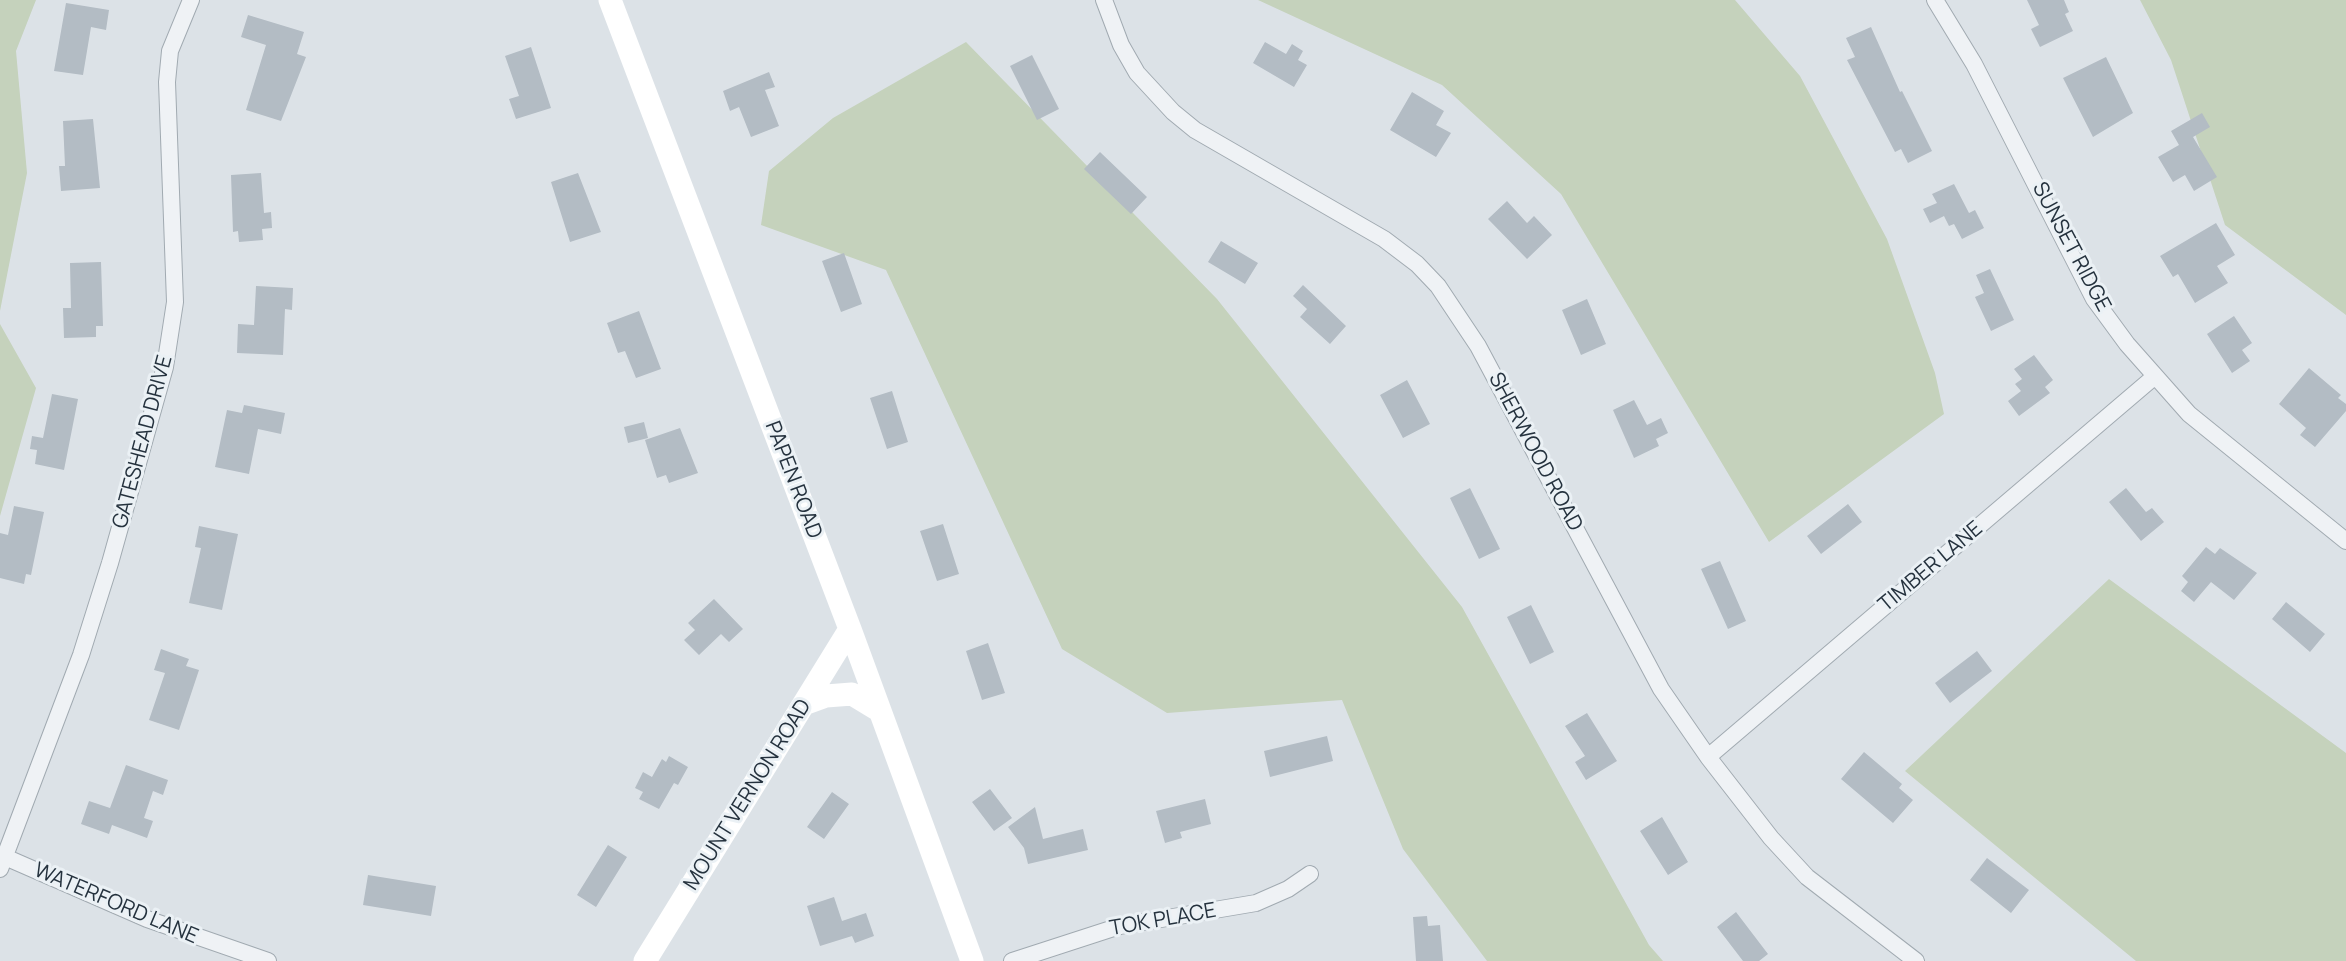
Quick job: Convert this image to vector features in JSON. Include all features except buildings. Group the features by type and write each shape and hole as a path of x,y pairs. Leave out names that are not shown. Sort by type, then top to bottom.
{"street":[{"name":"GATESHEAD DRIVE","path":"3,863 81,655 110,564 165,367 175,302 167,82 170,51 191,0"},
{"name":"PAPEN ROAD","path":"610,0 850,629 972,961"},
{"name":"SHERWOOD ROAD","path":"1104,0 1121,44 1138,73 1173,112 1195,130 1384,239 1417,264 1438,286 1478,346 1661,689 1708,757 1771,838 1807,877 1916,961"},
{"name":"SUNSET RIDGE","path":"1935,0 2004,120 2094,299 2154,377 2217,439 2346,541"},
{"name":"TIMBER LANE","path":"1708,757 2154,377"},
{"name":"MOUNT VERNON ROAD","path":"645,961 850,629"},
{"path":"804,704 826,696 852,694 880,711"},
{"name":"WATERFORD LANE","path":"3,863 147,919 268,961"},
{"name":"TOK PLACE","path":"1012,961 1120,926 1256,903 1288,889 1310,874"}],"green space":[{"path":"0,0 36,0 16,51 27,173 0,311"},
{"path":"1258,0 1735,0 1800,76 1887,239 1935,373 1944,414 1769,542 1561,194 1442,85"},
{"path":"2140,0 2346,0 2346,315 2225,225 2171,60"},
{"path":"966,42 1217,299 1462,607 1649,945 1663,961 1487,961 1403,849 1342,700 1167,713 1062,649 886,270 761,225 769,171 833,118"},
{"path":"0,324 36,388 0,516"},
{"path":"2109,579 2346,753 2346,961 2136,961 1905,771"}]}
